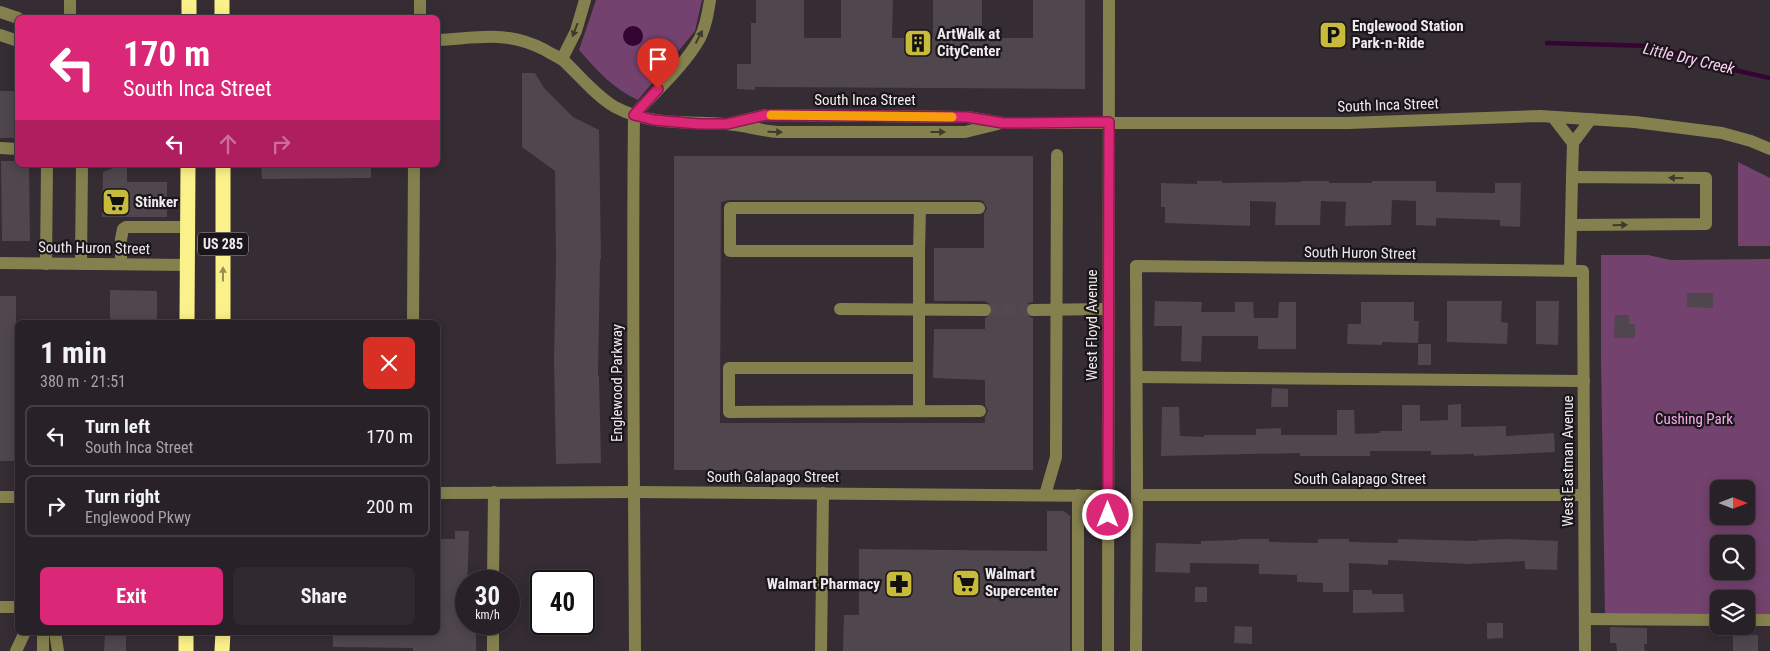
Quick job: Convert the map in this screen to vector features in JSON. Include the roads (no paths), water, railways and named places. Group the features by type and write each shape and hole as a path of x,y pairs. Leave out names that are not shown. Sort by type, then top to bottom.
{"highway":[{"path":"189,0 189,15"},
{"path":"222,0 222,15"},
{"name":"US 285","path":"188,167 188,320"},
{"name":"US 285","path":"222,167 224,320"},
{"path":"186,635 186,651"},
{"path":"222,635 222,651"}],"street":[{"path":"70,0 70,15"},
{"path":"420,0 420,15"},
{"path":"562,60 576,31 585,0"},
{"path":"634,115 685,59 700,38 708,15 710,0"},
{"name":"West Floyd Avenue","path":"1108,651 1109,0"},
{"path":"0,12 15,17"},
{"path":"0,35 15,40"},
{"name":"South Inca Street","path":"440,40 498,36 518,39 562,60 614,106 634,115 678,123 727,124 766,115 967,117 1003,123 1348,123 1507,116 1553,117 1591,119 1722,133 1751,141 1770,149"},
{"name":"Englewood Parkway","path":"634,115 632,264 635,651"},
{"path":"1553,117 1573,143 1591,119"},
{"name":"West Eastman Avenue","path":"1573,143 1571,225 1577,271 1584,381 1585,651"},
{"path":"0,148 15,149"},
{"path":"1045,495 1056,457 1057,155"},
{"path":"46,264 47,167"},
{"path":"81,264 82,167"},
{"path":"413,320 414,167"},
{"path":"1571,225 1706,224 1707,200 1706,178 1572,177"},
{"path":"919,251 730,251 730,208 979,208"},
{"path":"919,411 920,208"},
{"path":"121,264 121,239 123,229 126,226 188,227"},
{"name":"South Huron Street","path":"0,263 188,265"},
{"name":"South Huron Street","path":"1137,377 1136,266 1577,271"},
{"path":"1033,310 1108,309"},
{"path":"840,310 985,310"},
{"path":"919,368 728,368 728,412 980,411"},
{"path":"1136,651 1137,377 1584,381"},
{"path":"494,492 494,570"},
{"name":"South Galapago Street","path":"440,494 634,492 1108,496"},
{"path":"821,651 823,493"},
{"path":"1078,495 1078,651"},
{"name":"South Galapago Street","path":"1136,495 1584,495"},
{"path":"0,497 15,497"},
{"path":"0,607 15,607"},
{"path":"1585,619 1710,620"},
{"path":"1755,620 1770,620"},
{"path":"16,651 24,635"},
{"path":"43,635 43,651"},
{"path":"56,635 58,651"},
{"path":"493,635 493,651"}],"waterway":[{"name":"Little Dry Creek","path":"1547,43 1652,46 1730,69 1770,78"}],"tunnel":[{"path":"985,310 1033,310"}],"place":[{"name":"Englewood Station Park-n-Ride","path":"1333,35"},
{"name":"ArtWalk at CityCenter","path":"918,43"},
{"name":"Stinker","path":"116,202"},
{"name":"Walmart Supercenter","path":"966,583"},
{"name":"Walmart Pharmacy","path":"899,584"}],"park label":[{"name":"Cushing Park","path":"1694,419"}]}
